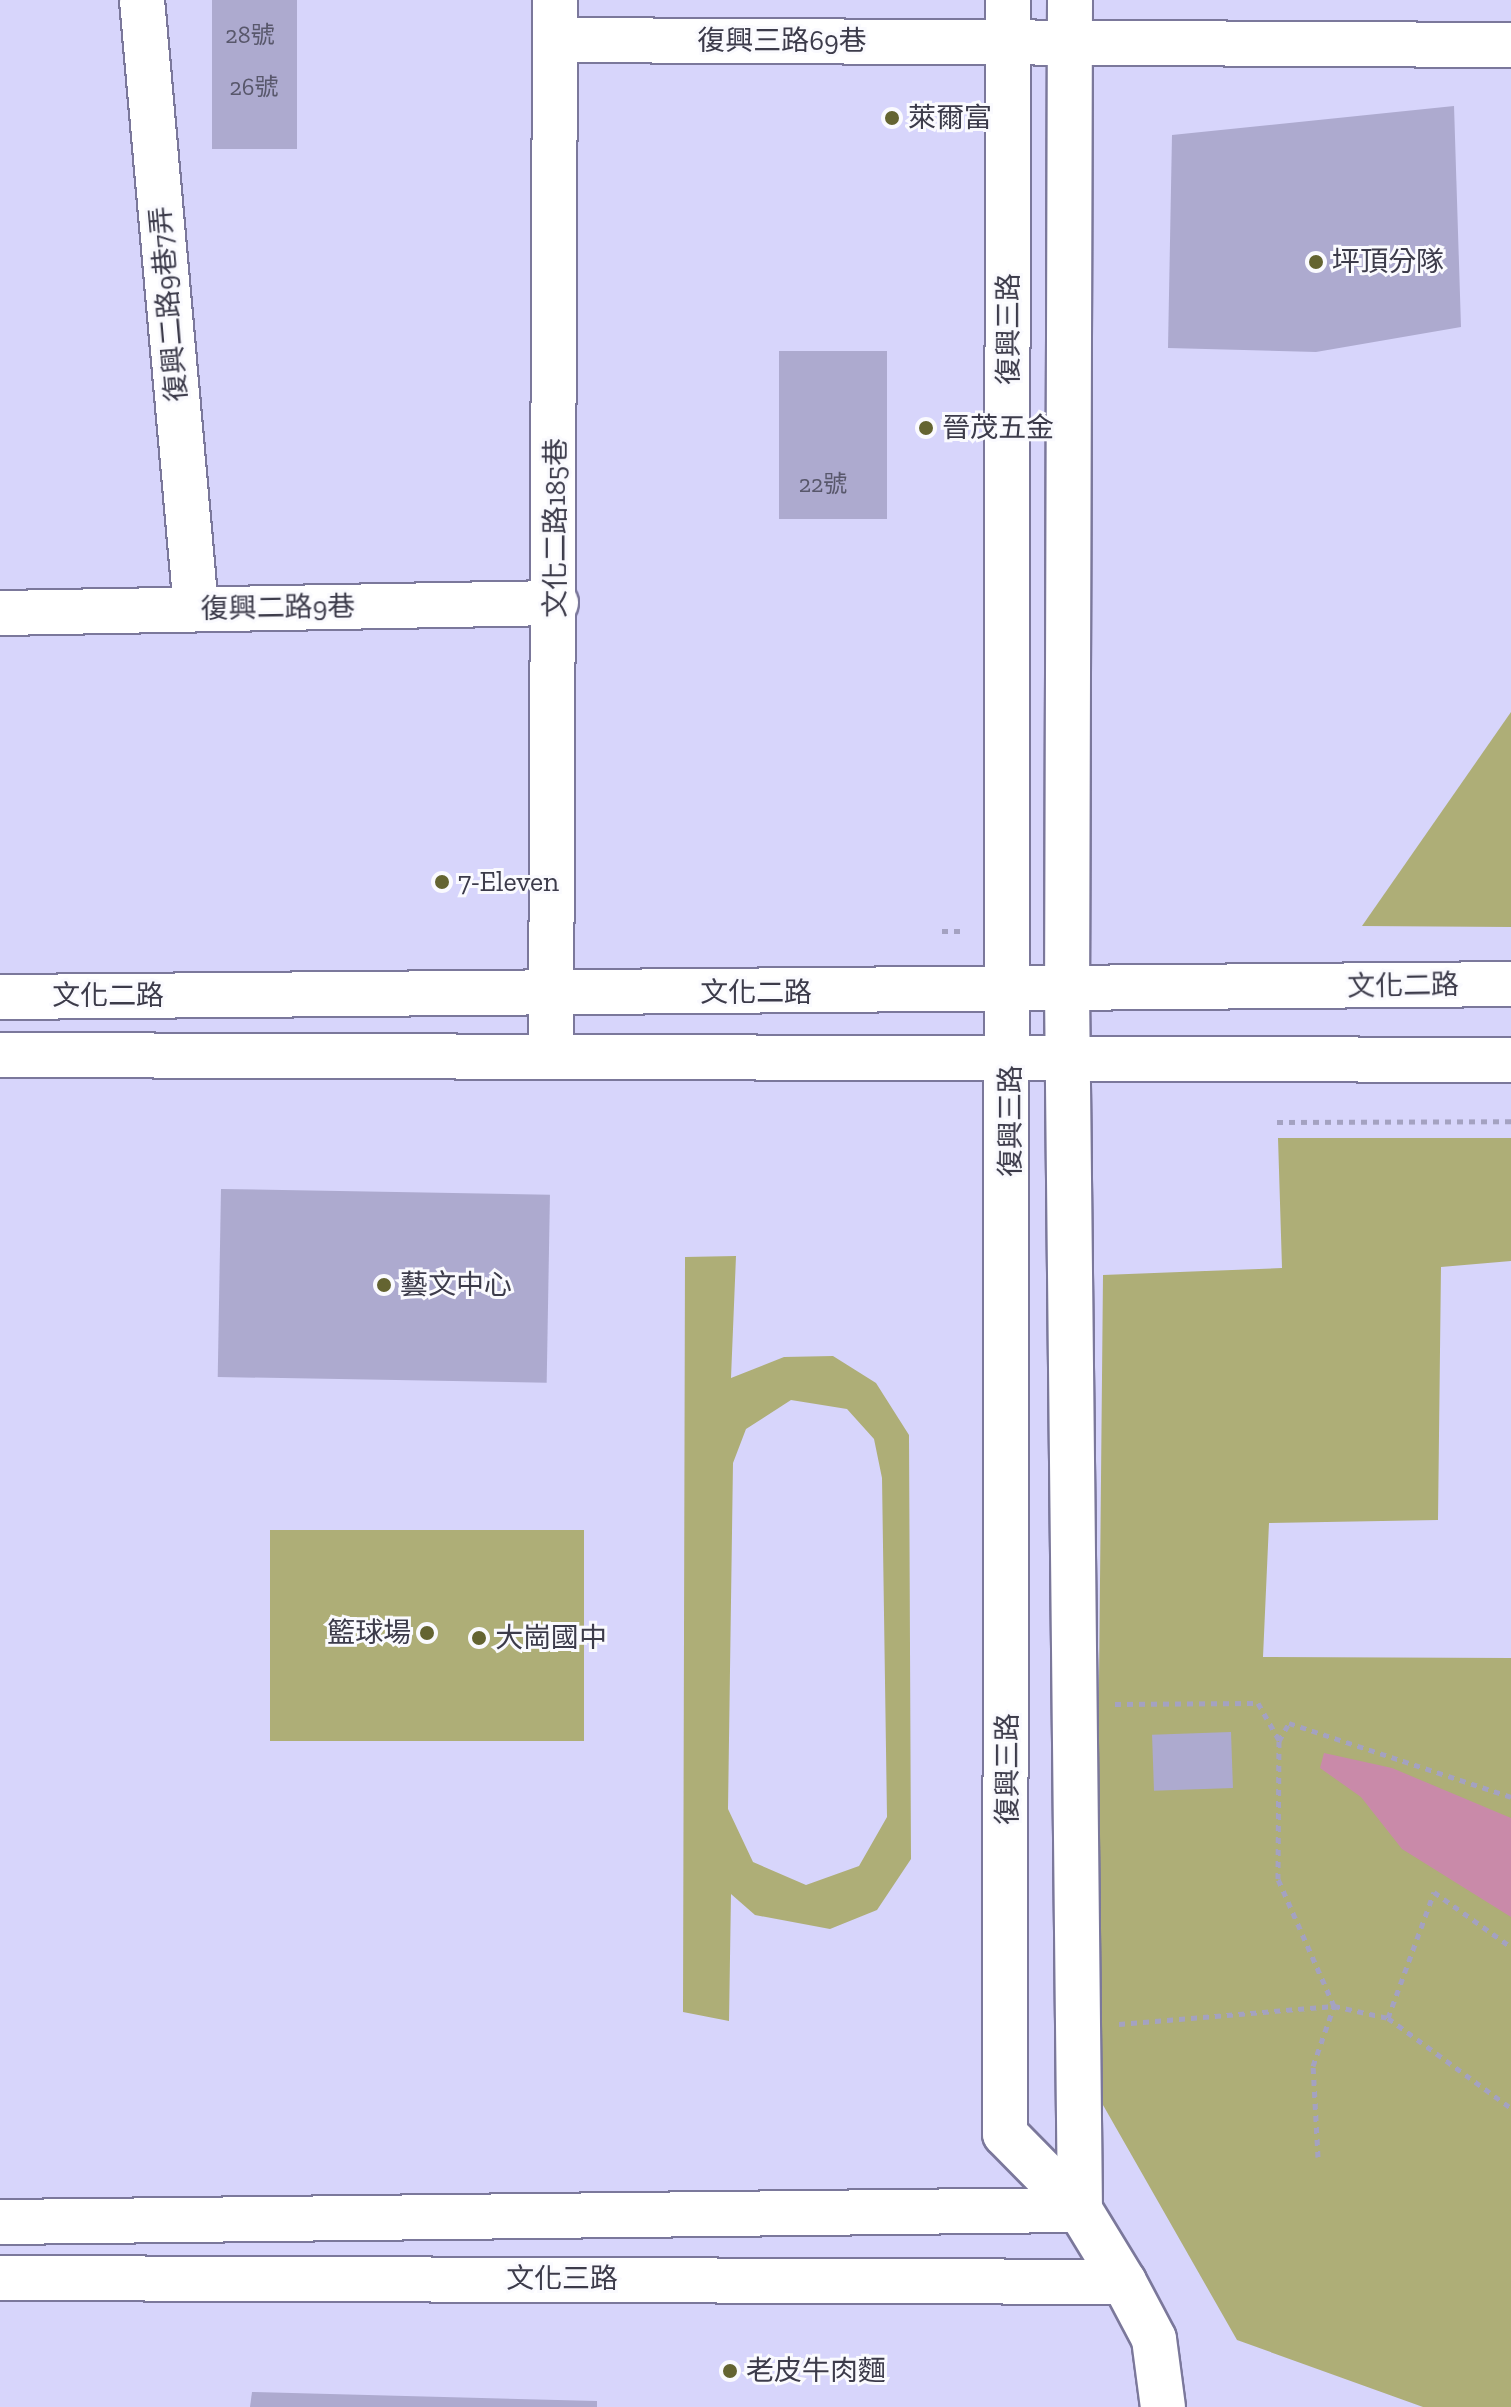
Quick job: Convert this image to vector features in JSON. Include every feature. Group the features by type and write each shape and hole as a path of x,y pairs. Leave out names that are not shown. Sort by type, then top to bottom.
{"street":[{"name":"復興二路9巷7弄","path":"142,0 196,609"},
{"name":"復興三路","path":"1070,0 1067,991 1080,2210"},
{"name":"復興三路69巷","path":"555,20 1008,21 1069,43 1511,45"},
{"name":"文化二路185巷","path":"551,1057 556,603 555,20"},
{"name":"復興三路","path":"1008,21 1011,1063 1005,2134 1080,2210 1124,2282 1154,2339 1163,2407"},
{"name":"復興二路9巷","path":"0,613 556,603"},
{"name":"文化二路","path":"0,997 1011,992 1511,984"},
{"path":"0,1055 1011,1063 1511,1060"},
{"path":"0,2222 1080,2210"},
{"name":"文化三路","path":"0,2278 1124,2282"}],"path":[{"path":"1277,1122 1511,1121"},
{"path":"1073,1704 1258,1703 1279,1741"},
{"path":"1318,2157 1313,2066 1334,2006 1278,1879 1279,1741 1289,1723 1315,1727 1511,1797"},
{"path":"1388,2018 1434,1892 1511,1947"},
{"path":"1078,2027 1334,2006 1388,2018 1511,2108"}],"green space":[{"path":"1511,712 1511,927 1362,926"},
{"path":"1278,1138 1511,1138 1511,1261 1441,1267 1438,1520 1269,1523 1263,1657 1511,1658 1511,2407 1423,2407 1237,2340 1095,2091 1103,1275 1282,1268"},
{"path":"736,1256 731,1378 784,1357 833,1356 876,1383 909,1435 911,1859 877,1910 830,1929 755,1915 731,1894 729,2021 683,2012 685,1257","holes":["791,1400 847,1409 874,1439 882,1478 887,1817 859,1866 806,1885 753,1862 728,1809 733,1463 746,1429"]},
{"name":"籃球場","path":"270,1530 584,1530 584,1741 270,1741"}],"shaded area":[{"path":"1324,1753 1392,1768 1511,1818 1511,1917 1402,1849 1361,1797 1320,1768"}],"building":[{"path":"212,0 297,0 297,149 212,149"},
{"name":"坪頂分隊","path":"1454,106 1461,327 1316,352 1168,348 1172,135"},
{"path":"779,351 887,351 887,519 779,519"},
{"name":"藝文中心","path":"221,1189 550,1195 547,1383 218,1377"},
{"path":"1231,1732 1233,1788 1154,1791 1152,1735"},
{"path":"252,2392 597,2401 597,2407 250,2407"}],"place":[{"name":"萊爾富","path":"892,118"},
{"name":"坪頂分隊","path":"1316,262"},
{"name":"晉茂五金","path":"926,428"},
{"name":"7-Eleven","path":"442,882"},
{"name":"藝文中心","path":"384,1285"},
{"name":"籃球場","path":"427,1633"},
{"name":"大崗國中","path":"479,1638"},
{"name":"老皮牛肉麵","path":"730,2371"}]}
